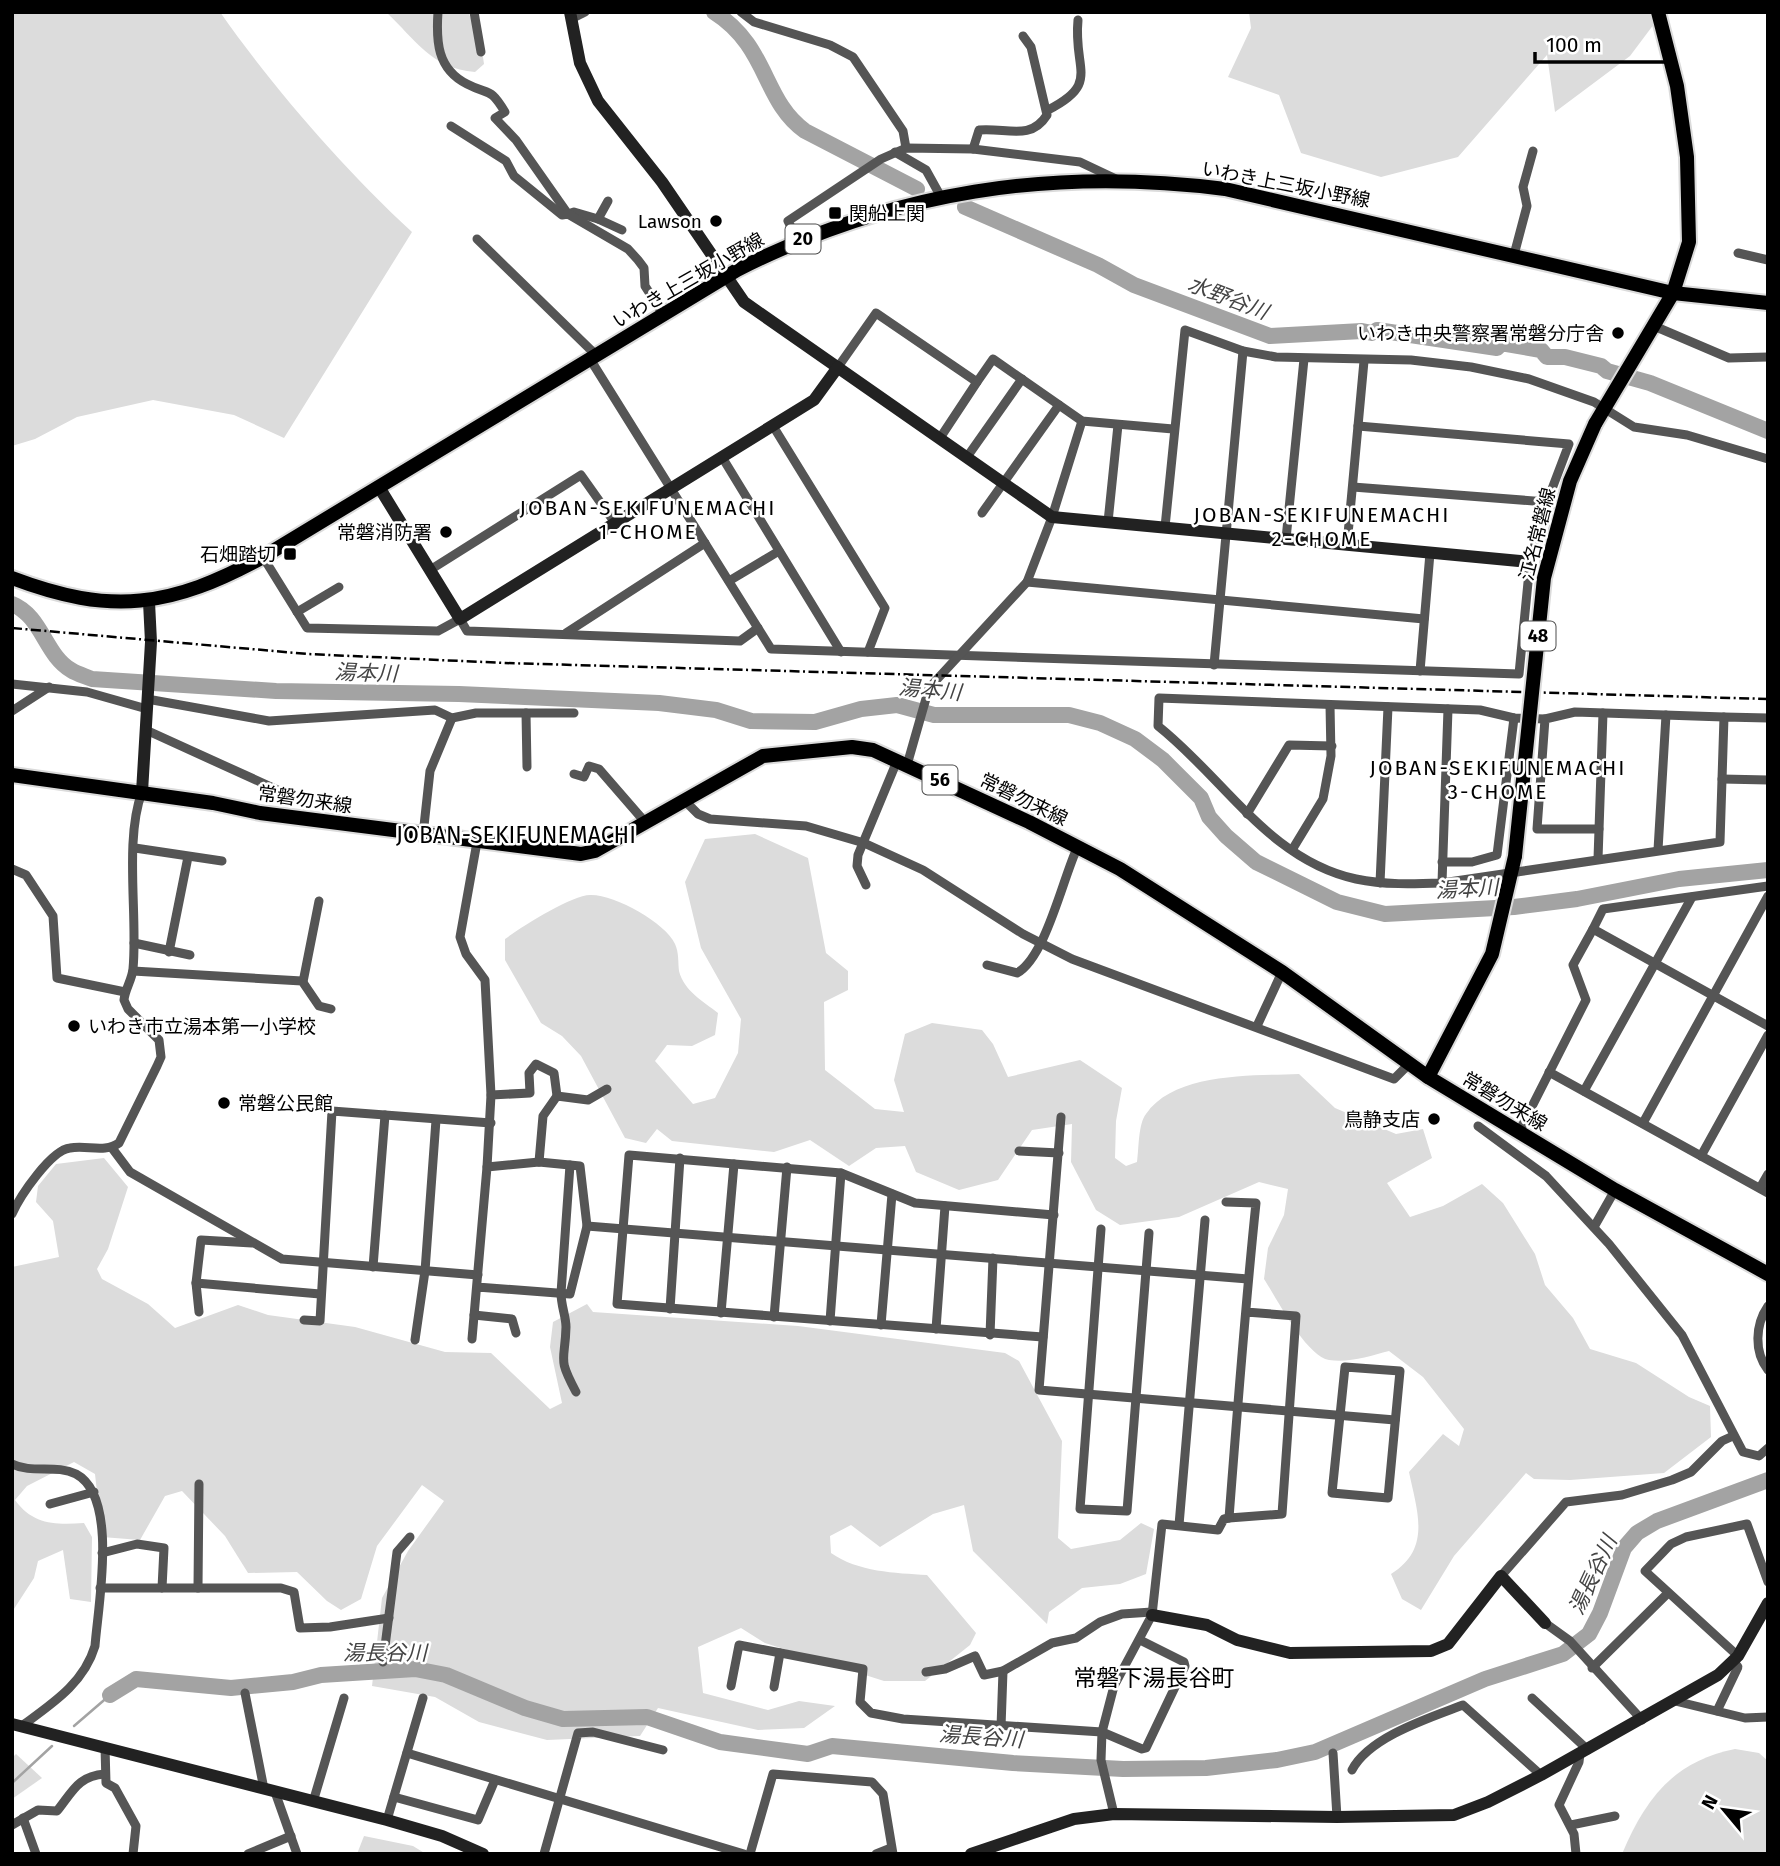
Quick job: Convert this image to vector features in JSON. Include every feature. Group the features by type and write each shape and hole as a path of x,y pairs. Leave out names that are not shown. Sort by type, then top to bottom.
{"main road":[{"name":"江名常磐線","path":"1428,1077 1477,986 1502,919 1515,856 1544,578 1570,481 1595,424 1673,293 1689,242 1690,183 1677,86 1658,12"},
{"name":"いわき上三坂小野線","path":"12,578 63,596 149,602 205,586 263,557 724,277 797,241 855,221 941,197 1027,184 1119,180 1176,183 1262,195 1673,293 1768,303"},
{"name":"常磐勿来線","path":"12,775 422,835 555,853 587,853 748,764 776,753 863,748 902,763 1121,869 1282,972 1428,1077 1615,1189 1768,1274"}],"street":[{"path":"438,12 436,43 441,58 466,84 494,93 505,111 495,118 516,140 568,214 628,249 644,268 645,286 663,314"},
{"path":"474,12 481,52"},
{"path":"585,12 570,15 580,63 598,101 662,182 724,277 744,302 1052,517 1530,562"},
{"path":"741,12 754,22 830,45 853,57 902,131 906,148"},
{"path":"973,149 979,130 1027,132 1042,122 1048,110 1073,97 1081,82 1076,48 1078,20"},
{"path":"1023,36 1031,47 1048,110"},
{"path":"451,126 506,161 514,176 562,215 574,212 622,230"},
{"path":"797,241 788,221 881,159 906,148 973,149 1080,162 1119,180"},
{"path":"1514,255 1527,206 1524,187 1533,150"},
{"path":"895,152 926,170 941,197"},
{"path":"598,219 608,201"},
{"path":"477,239 593,357 771,649 911,656 959,654 988,659 1518,674 1530,562 1547,502 1569,444 1358,426"},
{"path":"1738,253 1768,260"},
{"path":"263,557 307,628 438,631 814,400 876,313 977,382"},
{"path":"1654,326 1729,358 1768,358"},
{"path":"1165,527 1185,330 1243,351 1304,359 1411,360 1471,367 1553,386 1605,409 1634,427 1687,435 1768,459"},
{"path":"1214,665 1243,351"},
{"path":"940,438 993,359 1082,422 1173,429"},
{"path":"1286,539 1304,359"},
{"path":"1348,545 1364,361"},
{"path":"967,457 1021,379"},
{"path":"982,513 1059,405"},
{"path":"866,885 857,866 864,843 917,730 927,695 959,654 1027,582 1052,517 1082,422"},
{"path":"1108,522 1118,425"},
{"path":"773,426 885,608 868,652"},
{"path":"722,457 841,652"},
{"path":"430,570 582,475 615,523"},
{"path":"379,487 467,631 740,640 758,628"},
{"path":"1353,487 1547,502"},
{"path":"565,634 705,543"},
{"path":"729,581 779,551"},
{"path":"1420,671 1430,553"},
{"path":"1027,582 1424,619"},
{"path":"297,612 339,587"},
{"path":"12,1214 56,1153 72,1147 113,1148 119,1143 161,1057 159,1040 125,1005 125,992 133,971 135,848 146,730 149,602"},
{"path":"12,684 50,686 269,721 435,710 452,718 476,713 574,713"},
{"path":"12,711 50,686"},
{"path":"1724,717 1720,842 1598,859 1511,876 1441,883 1380,883 1331,871 1292,850 1247,814 1186,750 1158,726 1159,698 1480,710 1514,718 1545,719 1575,712 1768,718"},
{"path":"1292,850 1323,799 1332,746 1330,705"},
{"path":"1380,883 1388,707"},
{"path":"1441,883 1448,709"},
{"path":"526,713 527,767"},
{"path":"1598,859 1603,713"},
{"path":"1658,850 1665,715"},
{"path":"422,835 430,771 452,718"},
{"path":"1442,862 1472,862 1497,855 1514,718"},
{"path":"1545,719 1537,829 1599,829"},
{"path":"146,730 291,796"},
{"path":"1247,814 1289,745 1332,746"},
{"path":"574,774 584,777 589,766 599,769 645,822"},
{"path":"1723,779 1768,780"},
{"path":"684,800 698,814 710,819 806,826 864,843 923,870 1040,943 1098,969 1394,1079 1409,1065"},
{"path":"472,1339 491,1123 485,980 466,954 460,937 477,842"},
{"path":"987,965 1017,973 1026,967 1040,943 1078,846"},
{"path":"135,848 222,861"},
{"path":"169,952 188,857"},
{"path":"12,869 26,875 53,916 57,978 125,992"},
{"path":"1515,1152 1549,1072 1586,1000 1573,965 1603,909 1768,886"},
{"path":"1643,1123 1768,896"},
{"path":"1584,1091 1692,897"},
{"path":"319,901 303,982 319,1006 331,1009"},
{"path":"1593,929 1768,1026"},
{"path":"134,943 190,955"},
{"path":"133,971 222,974 303,982"},
{"path":"1257,1027 1282,972"},
{"path":"1701,1156 1768,1035"},
{"path":"491,1095 530,1093 529,1073 536,1064 554,1073 557,1096 543,1116 539,1162"},
{"path":"1549,1072 1764,1190 1768,1174"},
{"path":"557,1096 588,1100 607,1089"},
{"path":"304,1320 320,1321 321,1263 332,1111 491,1123"},
{"path":"373,1267 385,1115"},
{"path":"1061,1117 1039,1390 1395,1420"},
{"path":"415,1340 425,1271 436,1120"},
{"path":"1478,1126 1558,1187 1682,1335 1743,1452 1759,1457 1768,1448"},
{"path":"113,1148 130,1172 282,1259 478,1275"},
{"path":"1019,1151 1059,1153"},
{"path":"1043,1337 617,1304 629,1155 841,1173 915,1203 1054,1215"},
{"path":"670,1309 680,1158"},
{"path":"477,1287 570,1294 587,1226 580,1166 539,1162 487,1167"},
{"path":"721,1313 734,1164"},
{"path":"570,1165 561,1293 561,1310 566,1323 561,1365 576,1392"},
{"path":"774,1317 787,1167"},
{"path":"830,1321 841,1173"},
{"path":"1594,1227 1615,1189"},
{"path":"881,1325 892,1194"},
{"path":"1226,1202 1256,1203 1229,1518"},
{"path":"936,1329 945,1206"},
{"path":"1179,1525 1205,1220"},
{"path":"587,1226 1248,1279"},
{"path":"1101,1229 1080,1509 1127,1511 1149,1233"},
{"path":"199,1312 196,1283 201,1240 254,1243"},
{"path":"990,1335 993,1258"},
{"path":"196,1283 320,1294"},
{"path":"1768,1306 1760,1322 1758,1343 1759,1356 1768,1370"},
{"path":"1114,1814 1101,1759 1101,1732 1114,1685 1152,1613 1163,1524 1218,1530 1224,1519 1282,1514 1296,1316 1246,1312"},
{"path":"474,1315 512,1319 516,1333"},
{"path":"1345,1367 1400,1371 1388,1498 1332,1493 1341,1416 1345,1367"},
{"path":"926,1672 945,1670 975,1656 984,1675 1003,1671 1052,1643 1084,1634 1100,1622 1122,1614 1152,1613 1207,1625 1237,1640 1290,1653 1441,1649 1454,1638 1500,1576 1566,1502 1622,1494 1672,1480 1691,1472 1722,1441 1733,1436"},
{"path":"12,1464 70,1471 79,1476 93,1492 101,1515 102,1553 95,1646 84,1674 18,1725"},
{"path":"198,1588 199,1484"},
{"path":"50,1504 93,1492"},
{"path":"1717,1711 1738,1667 1736,1658 1645,1571 1671,1544 1685,1537 1747,1524 1768,1582"},
{"path":"383,1662 397,1552 410,1537"},
{"path":"102,1553 138,1544 163,1548 162,1588"},
{"path":"1500,1576 1545,1623 1570,1641 1642,1720"},
{"path":"100,1588 289,1589 297,1597 300,1628 389,1618"},
{"path":"1592,1668 1668,1593"},
{"path":"971,1854 1074,1819 1114,1814 1338,1817 1454,1815 1488,1802 1541,1775 1718,1675 1736,1658 1768,1603"},
{"path":"731,1686 738,1645 863,1669 860,1702 871,1713 903,1719 1101,1732 1138,1749 1146,1748 1184,1672 1184,1662 1140,1640"},
{"path":"774,1687 780,1653"},
{"path":"1001,1727 1003,1671"},
{"path":"245,1693 269,1790 297,1854"},
{"path":"313,1802 344,1698"},
{"path":"387,1820 423,1698"},
{"path":"1532,1698 1584,1752"},
{"path":"1675,1701 1745,1717 1768,1717"},
{"path":"1352,1770 1357,1759 1371,1747 1425,1719 1463,1705 1541,1775"},
{"path":"18,1725 387,1820 442,1836 483,1854"},
{"path":"544,1854 578,1732 593,1731 663,1750"},
{"path":"105,1747 106,1783 115,1788 136,1826 133,1854"},
{"path":"1576,1854 1571,1825 1559,1805 1584,1752"},
{"path":"1333,1753 1338,1817"},
{"path":"407,1754 744,1854"},
{"path":"12,1825 38,1810 57,1811 79,1783 89,1776 106,1774"},
{"path":"750,1854 773,1774 872,1782 883,1794 892,1851 876,1854"},
{"path":"394,1797 478,1820 495,1780"},
{"path":"1571,1825 1615,1816"},
{"path":"23,1818 36,1854"},
{"path":"248,1854 291,1836"}],"shaded area":[{"path":"12,12 220,12 310,127 412,232 284,438 234,415 153,400 77,417 35,439 12,446"},
{"path":"386,12 468,12 480,37 484,64 475,72 435,59"},
{"path":"1249,12 1663,12 1630,56 1555,112 1547,55 1458,157 1381,177 1301,153 1279,95 1228,77 1251,28"},
{"path":"755,834 808,858 826,953 848,971 848,990 824,1002 825,1070 875,1109 904,1112 894,1080 905,1034 932,1023 982,1030 993,1044 1008,1077 1080,1060 1122,1088 1116,1121 1115,1158 1126,1166 1137,1162 1143,1118 1159,1100 1176,1090 1195,1083 1238,1076 1299,1074 1335,1108 1396,1134 1423,1129 1432,1158 1387,1183 1410,1217 1443,1206 1482,1184 1503,1203 1535,1254 1545,1285 1573,1318 1590,1349 1636,1363 1689,1397 1710,1406 1711,1437 1664,1473 1570,1480 1534,1479 1526,1473 1454,1556 1421,1610 1402,1599 1391,1574 1404,1564 1417,1541 1418,1515 1409,1472 1443,1434 1459,1446 1464,1429 1423,1377 1389,1351 1352,1360 1329,1360 1320,1356 1302,1338 1264,1279 1268,1248 1284,1215 1288,1189 1259,1182 1179,1217 1120,1225 1096,1210 1071,1162 1072,1124 1032,1130 998,1180 959,1190 916,1172 905,1146 876,1148 849,1166 810,1140 774,1152 672,1141 657,1129 646,1143 625,1138 581,1056 562,1036 541,1023 505,960 505,939 559,906 590,895 612,899 638,911 661,927 675,944 681,978 695,995 718,1013 715,1035 692,1046 667,1045 655,1061 693,1104 715,1098 738,1053 741,1019 701,948 685,882 705,839"},
{"path":"104,1158 128,1187 108,1249 97,1269 102,1279 148,1304 175,1328 238,1305 268,1315 355,1327 445,1352 491,1353 550,1409 562,1403 550,1347 553,1322 587,1304 593,1312 798,1326 1005,1353 1019,1361 1062,1441 1058,1538 1071,1549 1120,1540 1141,1523 1154,1529 1146,1574 1120,1584 1082,1588 1049,1612 1047,1624 973,1551 964,1505 933,1514 880,1547 851,1525 830,1536 831,1553 865,1568 927,1575 976,1633 970,1645 925,1681 884,1681 765,1643 741,1628 698,1647 703,1693 768,1710 799,1701 835,1706 804,1728 758,1730 658,1708 640,1736 547,1740 479,1722 435,1697 372,1686 382,1598 408,1551 444,1501 422,1485 377,1546 361,1599 341,1610 327,1601 297,1572 248,1573 225,1536 182,1491 165,1496 140,1540 102,1537 95,1474 74,1462 27,1486 15,1500 29,1514 46,1522 84,1523 92,1537 91,1602 70,1599 63,1550 38,1561 34,1578 12,1612 12,1267 59,1257 53,1221 36,1202 38,1186 56,1164"},
{"path":"1735,1749 1759,1753 1768,1761 1768,1854 1622,1854 1641,1816 1664,1785 1695,1763"},
{"path":"16,1754 42,1778 12,1799 12,1758"},
{"path":"364,1836 413,1846 426,1854 357,1854"}],"waterway":[{"name":"水野谷川","path":"714,12 745,41 780,104 805,131 917,189"},
{"name":"水野谷川","path":"965,207 1098,265 1134,285 1270,336 1362,331 1372,333 1377,330 1497,348 1501,343 1541,350 1547,357 1565,357 1601,366 1607,371 1650,383 1768,431"},
{"name":"湯本川","path":"12,604 30,617 62,663 92,679 276,691 459,694 659,703 716,710 751,721 815,722 861,709 897,705 934,715 1069,715 1100,723 1135,739 1163,760 1201,798 1209,817 1226,836 1256,862 1337,902 1385,914 1514,907 1577,899 1679,879 1768,870"},
{"name":"湯長谷川","path":"110,1695 136,1679 231,1688 293,1682 321,1675 415,1669 446,1675 525,1708 563,1719 647,1717 720,1742 808,1754 832,1746 1013,1763 1123,1769 1206,1768 1277,1760 1315,1752 1485,1679 1563,1654 1589,1634 1600,1613 1624,1548 1637,1533 1657,1521 1768,1480"},
{"path":"74,1726 110,1695"},
{"path":"12,1783 52,1746"}],"railway":[{"path":"12,628 308,654 505,663 1768,699"}],"place":[{"name":"関船上関","path":"835,213"},
{"name":"Lawson","path":"716,221"},
{"name":"いわき中央警察署常磐分庁舎","path":"1618,333"},
{"name":"常磐消防署","path":"446,532"},
{"name":"石畑踏切","path":"290,554"},
{"name":"いわき市立湯本第一小学校","path":"74,1026"},
{"name":"常磐公民館","path":"224,1103"},
{"name":"鳥静支店","path":"1434,1119"}],"district":[{"name":"JOBAN-SEKIFUNEMACHI 1-CHOME","path":"648,520"},
{"name":"JOBAN-SEKIFUNEMACHI 2-CHOME","path":"1322,527"},
{"name":"JOBAN-SEKIFUNEMACHI 3-CHOME","path":"1498,780"},
{"name":"JOBAN-SEKIFUNEMACHI","path":"516,835"},
{"name":"常磐下湯長谷町","path":"1154,1678"}]}
